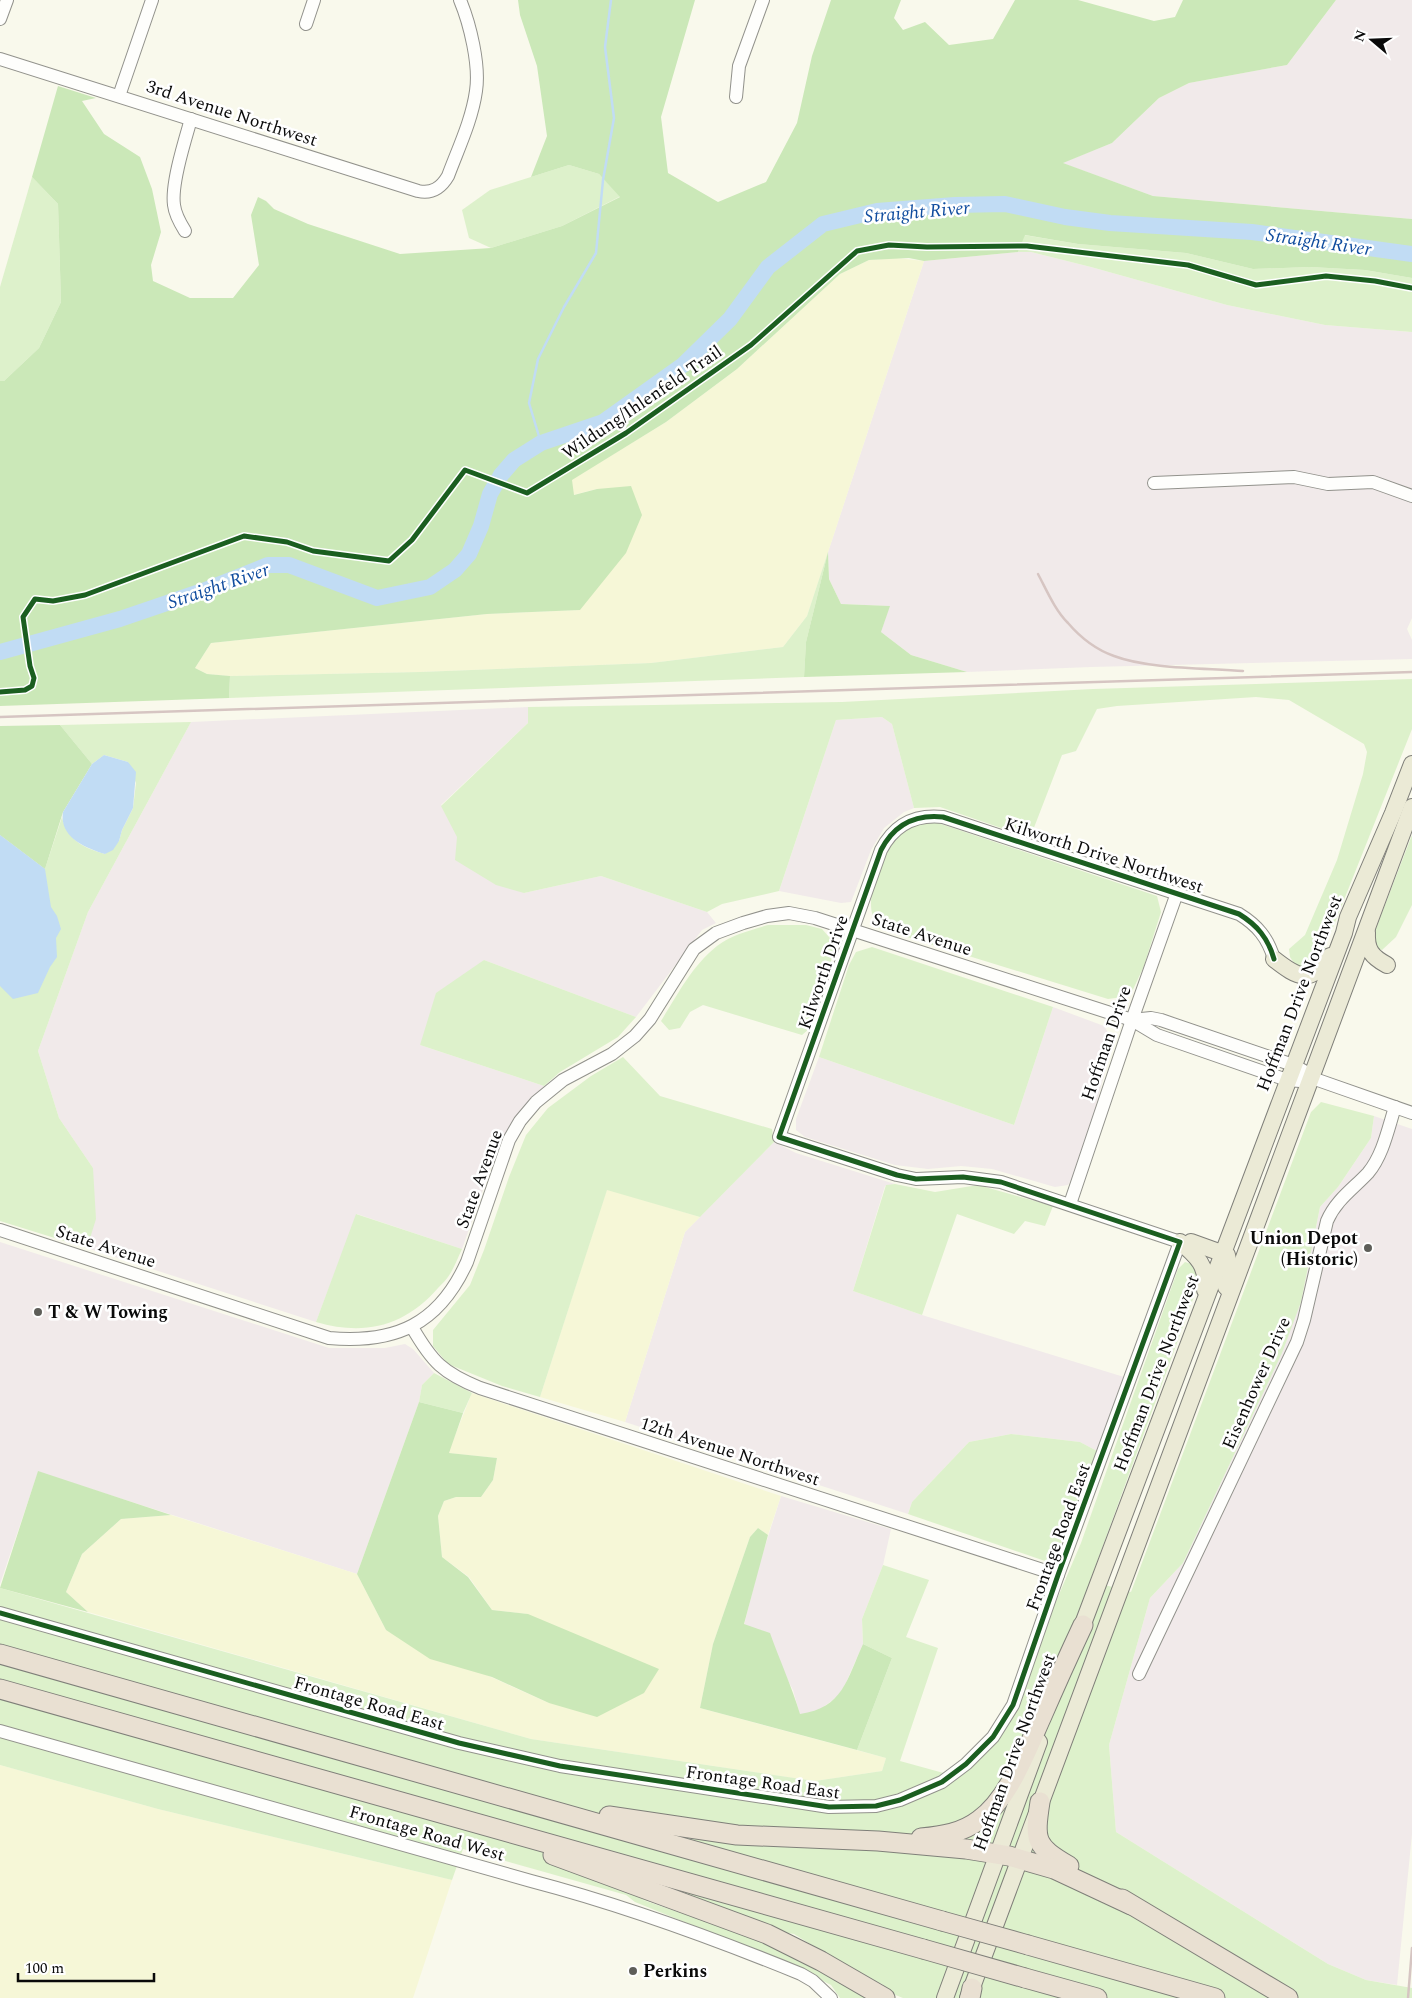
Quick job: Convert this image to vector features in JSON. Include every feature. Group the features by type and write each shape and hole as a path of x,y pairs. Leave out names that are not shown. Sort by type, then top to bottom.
{"highway":[{"path":"878,1841 937,1837 950,1834 965,1829 980,1820 993,1808 1023,1757 1082,1625"},
{"path":"0,1654 1215,1998"},
{"path":"0,1689 1097,1998"},
{"path":"471,1788 608,1816 691,1829 778,1838 878,1841 966,1849 998,1854 1020,1858 1072,1876 1131,1905"},
{"path":"1040,1802 1036,1826 1037,1837 1049,1855 1288,1998"},
{"path":"447,1815 767,1934 821,1961 885,1998"},
{"path":"1025,1978 1073,1998"}],"main road":[{"name":"Hoffman Drive Northwest","path":"945,1998 1082,1625 1344,932 1348,917 1412,764"},
{"path":"970,1995 1040,1802 1412,807"},
{"path":"1274,959 1298,976 1313,975 1329,957 1348,917"},
{"path":"1347,985 1356,972 1362,968 1376,964 1387,966 1372,955 1368,948 1368,926"},
{"path":"1186,1242 1201,1243 1219,1233 1245,1191"},
{"path":"1186,1242 1227,1255 1230,1270 1194,1392"},
{"path":"1186,1242 1203,1266 1206,1283 1204,1301"}],"street":[{"path":"0,19 7,0"},
{"path":"119,96 152,0"},
{"path":"306,24 314,0"},
{"name":"3rd Avenue Northwest","path":"0,59 418,191 430,192 443,184 448,176 472,107 477,80 473,47 460,0"},
{"path":"736,97 739,66 763,0"},
{"path":"185,231 178,218 174,204 179,164 190,119"},
{"path":"1154,483 1294,477 1328,484 1373,482 1412,496"},
{"name":"Kilworth Drive Northwest","path":"904,824 921,817 943,817 1239,914 1266,937 1274,959"},
{"name":"Kilworth Drive","path":"904,824 892,832 881,850 779,1137 897,1175 935,1180 982,1178 1001,1182 1070,1204"},
{"name":"Hoffman Drive","path":"1070,1204 1177,894"},
{"name":"State Avenue","path":"0,1230 329,1338 363,1339 379,1337 412,1328 447,1299 459,1280 468,1262 509,1140 520,1121 536,1102 563,1080 612,1054 636,1036 650,1019 694,949 716,933 743,922 789,913 815,918 1132,1020 1151,1018 1161,1020 1290,1072 1304,1071 1312,1078 1412,1113"},
{"name":"Eisenhower Drive","path":"1140,1674 1297,1342 1330,1215 1341,1198 1368,1172 1378,1156 1395,1107"},
{"path":"1070,1204 1186,1242"},
{"name":"Frontage Road East","path":"0,1613 484,1749 560,1766 829,1807 876,1806 900,1800 942,1782 966,1764 993,1738 1004,1722 1018,1692 1058,1575 1186,1242"},
{"name":"12th Avenue Northwest","path":"412,1328 424,1348 439,1367 457,1379 480,1388 1058,1575"},
{"name":"Frontage Road West","path":"0,1730 626,1909 801,1974 813,1981 832,1998"}],"shaded area":[{"path":"1336,0 1412,0 1412,219 1153,196 1062,163 1112,143 1159,98 1189,83 1287,65"},
{"path":"1031,252 1091,267 1227,305 1325,325 1412,332 1412,618 1407,629 1412,640 1412,659 967,672 911,655 881,632 889,606 841,604 829,579 828,552 924,261"},
{"path":"528,707 528,723 441,805 524,893 601,876 707,912 716,923 702,930 636,1017 484,960 420,1045 544,1086 514,1119 495,1156 462,1249 357,1214 316,1322 87,1248 90,1237 93,1168 59,1118 38,1051 88,912 191,722"},
{"path":"882,717 892,724 914,808 904,812 884,828 871,850 851,902 841,903 779,891 836,720"},
{"path":"1053,1007 1104,1026 1112,1039 1112,1046 1079,1168 1068,1185 1055,1187 992,1169 961,1166 928,1169 895,1165 805,1137 796,1130 796,1119 819,1057 1014,1125"},
{"path":"1374,1116 1412,1129 1412,1834 1397,1985 1366,1980 1328,1964 1116,1832 1109,1745 1150,1598 1183,1563 1242,1438 1301,1302 1320,1207 1338,1187 1371,1138"},
{"path":"774,1142 796,1153 895,1184 885,1186 853,1291 922,1315 1124,1377 1097,1451 1080,1442 1011,1434 969,1442 912,1502 908,1514 625,1422 685,1232"},
{"path":"0,1242 329,1348 385,1348 405,1344 413,1349 434,1373 422,1385 419,1402 357,1574 38,1472 0,1584"},
{"path":"781,1496 891,1529 883,1565 862,1619 863,1644 841,1694 818,1711 800,1715 793,1690 783,1671 744,1625 760,1562"}],"green space":[{"path":"518,0 695,0 661,117 668,173 718,202 766,182 797,123 812,56 831,0 901,0 894,18 903,30 925,22 949,45 993,39 1015,0 1078,0 1154,21 1175,17 1183,0 1336,0 1287,65 1189,83 1159,98 1112,143 1063,163 1153,196 1412,219 1412,278 1365,270 1310,267 1253,269 1186,253 1078,244 1025,235 1018,252 924,261 909,258 869,260 840,274 737,369 666,422 572,480 574,495 597,489 631,486 642,515 626,553 580,610 487,614 211,643 195,668 207,674 230,676 229,698 0,706 0,381 4,381 39,348 61,302 58,204 32,177 58,86 96,98 82,101 104,134 140,157 152,189 161,232 151,265 153,281 190,298 233,298 259,265 251,215 258,197 266,201 274,209 308,224 400,254 491,248 562,226 620,197 599,174 569,165 531,177 547,136 537,66 520,15"},
{"path":"569,165 599,174 621,196 562,226 491,248 469,238 462,210 490,190"},
{"path":"32,177 58,204 61,302 39,348 4,381 0,381 0,287"},
{"path":"1024,235 1078,244 1186,253 1253,269 1310,267 1365,270 1412,278 1412,332 1325,325 1227,305 1091,267 1031,252 1018,252"},
{"path":"896,258 924,261 807,616 783,647 651,663 420,672 230,676 207,674 195,668 211,643 487,614 580,610 597,489 573,495 571,480 666,422 737,369 840,274 869,260"},
{"path":"828,552 806,642 804,677 229,698 230,676 420,672 651,663 783,647 807,616"},
{"path":"828,552 829,579 841,604 890,606 881,632 911,655 967,672 804,677 806,642"},
{"path":"1412,679 1412,729 1324,950 1316,965 1298,969 1290,957 1289,949 1305,935 1337,860 1363,774 1367,752 1364,744 1289,700 1256,697 1097,709 1076,751 1062,755 1030,838 940,807 914,808 892,724 882,717 836,720 779,891 722,904 707,912 601,876 524,893 496,885 455,860 457,837 441,806 528,723 528,707 842,702 1093,689"},
{"path":"191,722 88,912 38,1051 59,1118 93,1168 96,1219 87,1248 0,1221 0,835 45,869 62,817 64,825 72,837 83,846 105,854 119,841 122,830 133,808 136,783 128,762 104,755 92,764 60,725"},
{"path":"60,725 92,764 63,812 45,869 0,835 0,726"},
{"path":"935,822 1157,896 1161,912 1144,966 1130,996 1108,999 878,928 871,905 874,884 885,852 895,836 909,827"},
{"path":"1412,835 1412,905 1396,937 1382,950 1374,947 1373,936"},
{"path":"768,925 806,925 822,929 836,945 809,1029 802,1035 703,1005 690,1012 680,1028 669,1030 661,1021 700,962 717,946 728,939"},
{"path":"872,947 1053,1007 1014,1125 819,1057 849,965 856,952"},
{"path":"484,960 636,1017 618,1037 560,1072 544,1086 420,1045 436,993"},
{"path":"623,1057 660,1096 772,1129 774,1142 700,1217 607,1190 540,1397 502,1386 448,1364 433,1346 433,1330 470,1285 526,1135 548,1108 591,1076"},
{"path":"1321,1102 1374,1116 1371,1138 1338,1187 1320,1207 1301,1302 1282,1353 1183,1563 1150,1598 1109,1745 1116,1832 1328,1964 1366,1980 1412,1988 1412,1998 903,1998 893,1994 882,1984 857,1973 794,1934 726,1923 640,1899 798,1953 896,1998 840,1998 831,1985 793,1966 635,1902 626,1895 463,1849 452,1880 158,1809 0,1765 0,1588 531,1739 815,1781 882,1771 886,1758 857,1750 892,1658 863,1644 862,1619 883,1565 929,1580 906,1637 938,1648 900,1761 958,1777 995,1744 1081,1543 1178,1269 1185,1262 1195,1265 1200,1280 1090,1581 1131,1592 1311,1112"},
{"path":"895,1184 935,1192 978,1185 1053,1206 1045,1226 1025,1221 1014,1234 957,1214 922,1315 853,1291 886,1185"},
{"path":"607,1189 700,1217 685,1232 625,1422 540,1397"},
{"path":"356,1214 462,1249 452,1271 443,1283 425,1301 397,1320 367,1328 334,1326 316,1322"},
{"path":"434,1373 472,1393 463,1413 419,1402 422,1385"},
{"path":"472,1393 781,1496 768,1535 758,1528 750,1537 713,1644 700,1708 886,1758 882,1771 815,1781 531,1739 88,1612 66,1592 82,1554 121,1519 171,1515 357,1574 386,1630 549,1703 528,1614 492,1610 469,1577 442,1557 438,1516 444,1501 456,1497 481,1497 493,1480 497,1458 448,1453"},
{"path":"419,1402 463,1413 449,1453 497,1458 493,1480 481,1497 456,1497 444,1501 438,1516 442,1557 468,1577 492,1610 528,1614 659,1669 644,1693 597,1717 549,1703 492,1677 430,1659 386,1630 357,1574"},
{"path":"1011,1434 1080,1442 1097,1451 1055,1559 1045,1561 908,1514 912,1502 969,1442"},
{"path":"38,1471 171,1515 121,1519 82,1554 66,1592 88,1612 0,1588"},
{"path":"758,1528 768,1535 744,1624 770,1633 800,1714 814,1711 835,1698 842,1690 863,1644 892,1658 857,1750 700,1708 713,1644 750,1537"},
{"path":"0,1765 158,1809 452,1880 413,1998 0,1998"}],"water":[{"path":"104,755 128,762 136,772 133,808 122,830 119,841 113,850 105,854 82,845 75,840 69,835 63,821 63,812 92,764"},
{"path":"0,835 45,869 51,907 57,916 61,929 56,938 57,957 50,967 38,993 13,999 0,986"}],"waterway":[{"path":"541,443 529,403 538,359 564,307 596,253 603,180 614,118 605,47 611,0"},
{"name":"Straight River","path":"0,652 120,619 208,589 268,565 289,565 377,598 430,587 455,570 469,554 481,526 490,494 501,475 514,460 541,443 603,422 683,365 730,319 768,267 823,224 877,211 955,205 1005,204 1065,217 1110,223 1252,232 1412,254"}],"railway":[{"path":"1038,574 1063,618 1095,647 1114,656 1160,666 1243,671"},
{"path":"0,717 1412,672"},
{"path":"1408,1998 1412,1948"}],"cycle path":[{"name":"Wildung/Ihlenfeld Trail","path":"0,692 25,690 32,686 34,678 30,666 23,617 35,599 53,601 85,595 244,536 287,542 313,551 389,561 412,540 465,470 527,493 626,433 751,345 857,251 889,245 927,247 1027,246 1188,265 1256,285 1326,276 1375,281 1412,288"},
{"path":"0,1613 459,1743 560,1766 829,1807 876,1806 900,1800 942,1782 966,1764 993,1737 1013,1705 1058,1575 1180,1242 1001,1182 963,1177 916,1179 897,1175 779,1137 881,850 892,834 906,823 923,817 943,817 1239,914 1261,933 1269,945 1274,959"}],"place":[{"name":"Union Depot (Historic)","path":"1368,1248"},
{"name":"T & W Towing","path":"38,1312"},
{"name":"Perkins","path":"633,1971"}]}
